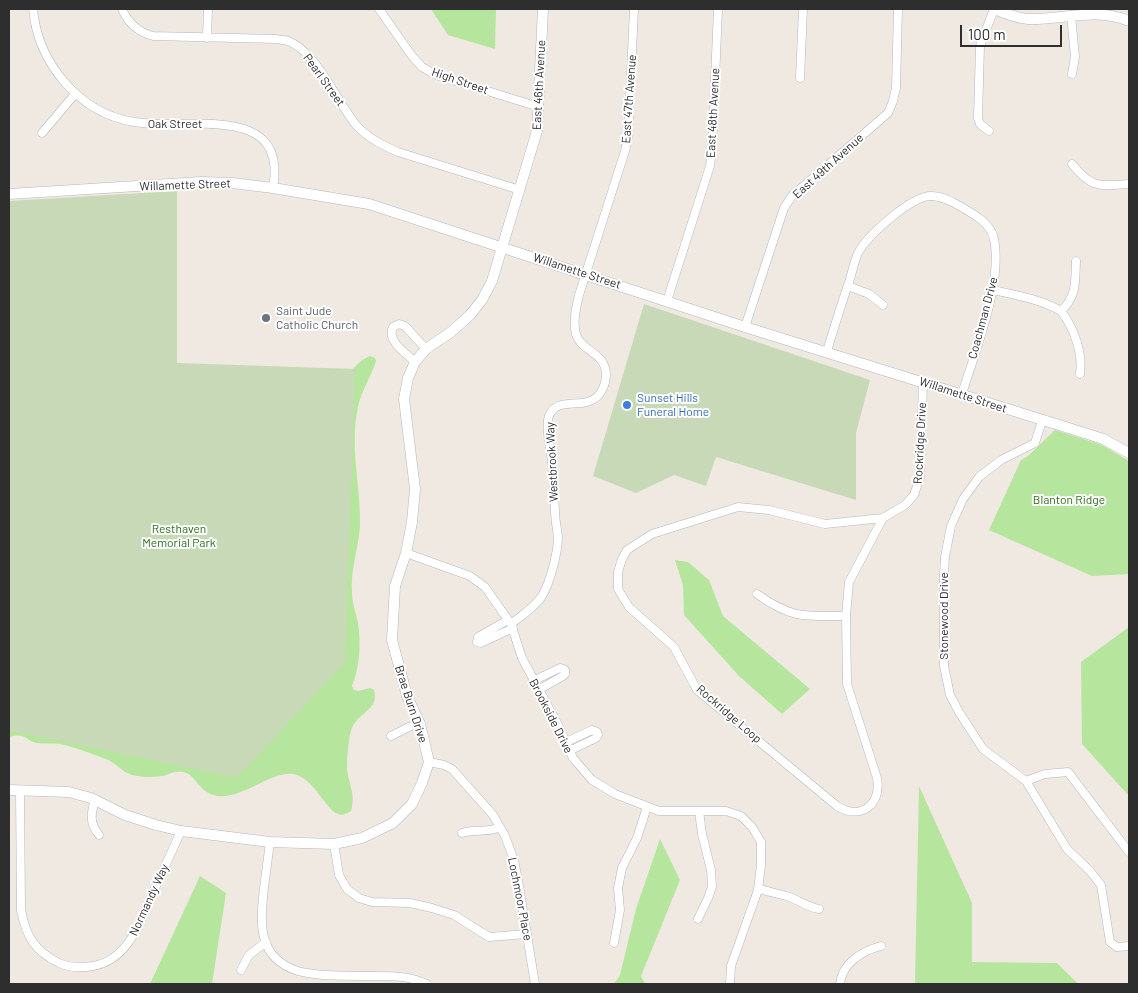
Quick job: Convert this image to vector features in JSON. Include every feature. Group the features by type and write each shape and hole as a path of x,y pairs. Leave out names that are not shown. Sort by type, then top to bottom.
{"street":[{"name":"Oak Street","path":"33,9 36,30 45,53 52,67 75,94 100,110 131,122 158,125 197,123 249,129 259,135 268,145 273,155 276,168 273,188"},
{"name":"Pearl Street","path":"122,9 130,23 148,35 289,41 309,56 356,125 369,137 398,152 520,190"},
{"path":"207,38 208,9"},
{"name":"High Street","path":"379,9 422,67 436,75 538,107"},
{"name":"East 46th Avenue","path":"503,247 537,131 542,9"},
{"name":"East 47th Avenue","path":"586,274 626,151 634,9"},
{"name":"East 48th Avenue","path":"667,301 710,166 718,9"},
{"path":"800,78 803,9"},
{"name":"East 49th Avenue","path":"745,327 784,208 792,196 888,113 896,88 898,9"},
{"path":"989,131 980,124 978,118 980,51 994,9 1025,19 1087,14 1104,15 1129,21"},
{"path":"1071,15 1075,57 1072,74"},
{"path":"42,133 75,94"},
{"path":"1072,164 1092,183 1103,185 1129,184"},
{"name":"Willamette Street","path":"9,194 201,182 232,183 273,188 369,204 745,327 962,394 1103,440 1129,451"},
{"name":"Coachman Drive","path":"827,351 858,254 869,238 906,207 918,200 930,196 942,197 975,215 987,225 994,237 995,271 993,290 962,394"},
{"name":"Brae Burn Drive","path":"429,762 419,722 407,696 392,640 395,586 406,553 412,522 415,489 412,455 405,420 404,399 408,378 415,362 426,349 451,332 470,315 482,300 492,281 503,247"},
{"path":"1061,311 1069,304 1074,293 1076,262"},
{"name":"Westbrook Way","path":"511,624 542,596 548,582 557,545 554,472 548,428 549,416 559,406 591,402 599,395 606,381 605,370 601,360 582,344 576,332 577,306 586,274"},
{"path":"848,286 870,294 882,305"},
{"path":"993,290 1050,304 1061,311 1071,328 1080,355 1080,374"},
{"path":"415,362 392,339 393,327 399,324 404,326 426,349"},
{"name":"Rockridge Drive","path":"883,518 905,506 914,496 919,484 923,382"},
{"name":"Stonewood Drive","path":"1042,421 1035,443 1002,460 979,477 971,486 951,526 946,548 944,575 943,654 946,681 950,695 959,712 983,749 1026,781 1065,846 1101,885 1110,940 1113,945 1120,947 1129,946"},
{"name":"Rockridge Loop","path":"738,507 768,510 825,524 883,518 849,582 846,616 847,684 878,785 877,795 872,804 864,810 853,812 842,810 697,690 674,647 629,607 618,589 618,572 627,550 652,534 738,507"},
{"path":"862,521 874,523 873,537"},
{"name":"Brookside Drive","path":"406,553 470,576 485,587 511,624 522,658 572,758 592,780 615,794 659,811 726,811 740,816 752,827 761,842 758,888 751,914 743,930 731,966 730,984"},
{"path":"757,594 789,614 846,616"},
{"path":"533,681 560,668 565,670 563,676 538,690"},
{"path":"391,736 419,722"},
{"path":"564,743 592,730 597,732 596,738 569,751"},
{"path":"9,790 69,792 95,800 144,822 181,831 270,842 334,844 362,838 393,823 412,804 429,762"},
{"name":"Lochmoor Place","path":"429,762 444,764 452,769 484,803 506,836 514,860 535,984"},
{"path":"1026,781 1045,774 1068,772 1129,852"},
{"name":"Normandy Way","path":"20,790 23,921 32,942 44,956 74,968 101,965 112,960 127,946 138,928 181,831"},
{"path":"95,800 91,819 93,827 99,835"},
{"path":"614,943 620,910 618,888 620,874 637,838 646,806"},
{"path":"698,919 712,886 699,811"},
{"path":"462,833 496,830 500,827"},
{"path":"270,842 260,921 266,942 277,958 297,970 324,974 398,976 427,984"},
{"path":"334,844 339,875 347,889 359,898 372,902 410,903 432,908 454,915 489,937 527,934"},
{"path":"758,888 786,896 809,907 819,909"},
{"path":"241,970 249,955 266,942"},
{"path":"840,984 842,974 851,962 865,951 880,946"}],"green space":[{"path":"431,9 496,9 495,49 448,35"},
{"name":"Resthaven Memorial Park","path":"177,191 177,363 355,369 345,662 237,778 9,730 9,201"},
{"path":"644,304 870,380 856,433 856,500 716,457 706,486 674,475 636,493 593,476"},
{"name":"Resthaven Memorial Park","path":"370,356 375,358 376,361 359,401 355,437 360,525 352,584 360,647 357,671 352,686 354,690 358,691 370,688 374,690 375,697 374,703 354,725 350,735 347,769 352,795 351,811 342,815 333,811 304,778 297,775 279,775 237,793 217,796 206,791 184,772 154,777 132,775 106,759 72,747 60,744 37,743 23,736 9,737 9,720 169,366 346,375 362,360"},
{"name":"Blanton Ridge","path":"1055,430 1102,445 1129,461 1129,574 1092,576 989,530 1021,460 1028,456"},
{"path":"675,560 688,562 709,580 723,616 810,689 782,714 739,676 684,615 683,585"},
{"path":"1129,627 1129,796 1082,744 1081,662"},
{"path":"919,786 972,903 972,962 1057,963 1078,984 915,984"},
{"path":"660,839 680,880 641,976 645,984 614,984 620,975 636,909"},
{"path":"200,876 226,893 212,984 150,984"}],"place":[{"name":"Saint Jude Catholic Church","path":"266,318"},
{"name":"Sunset Hills Funeral Home","path":"627,405"}]}
